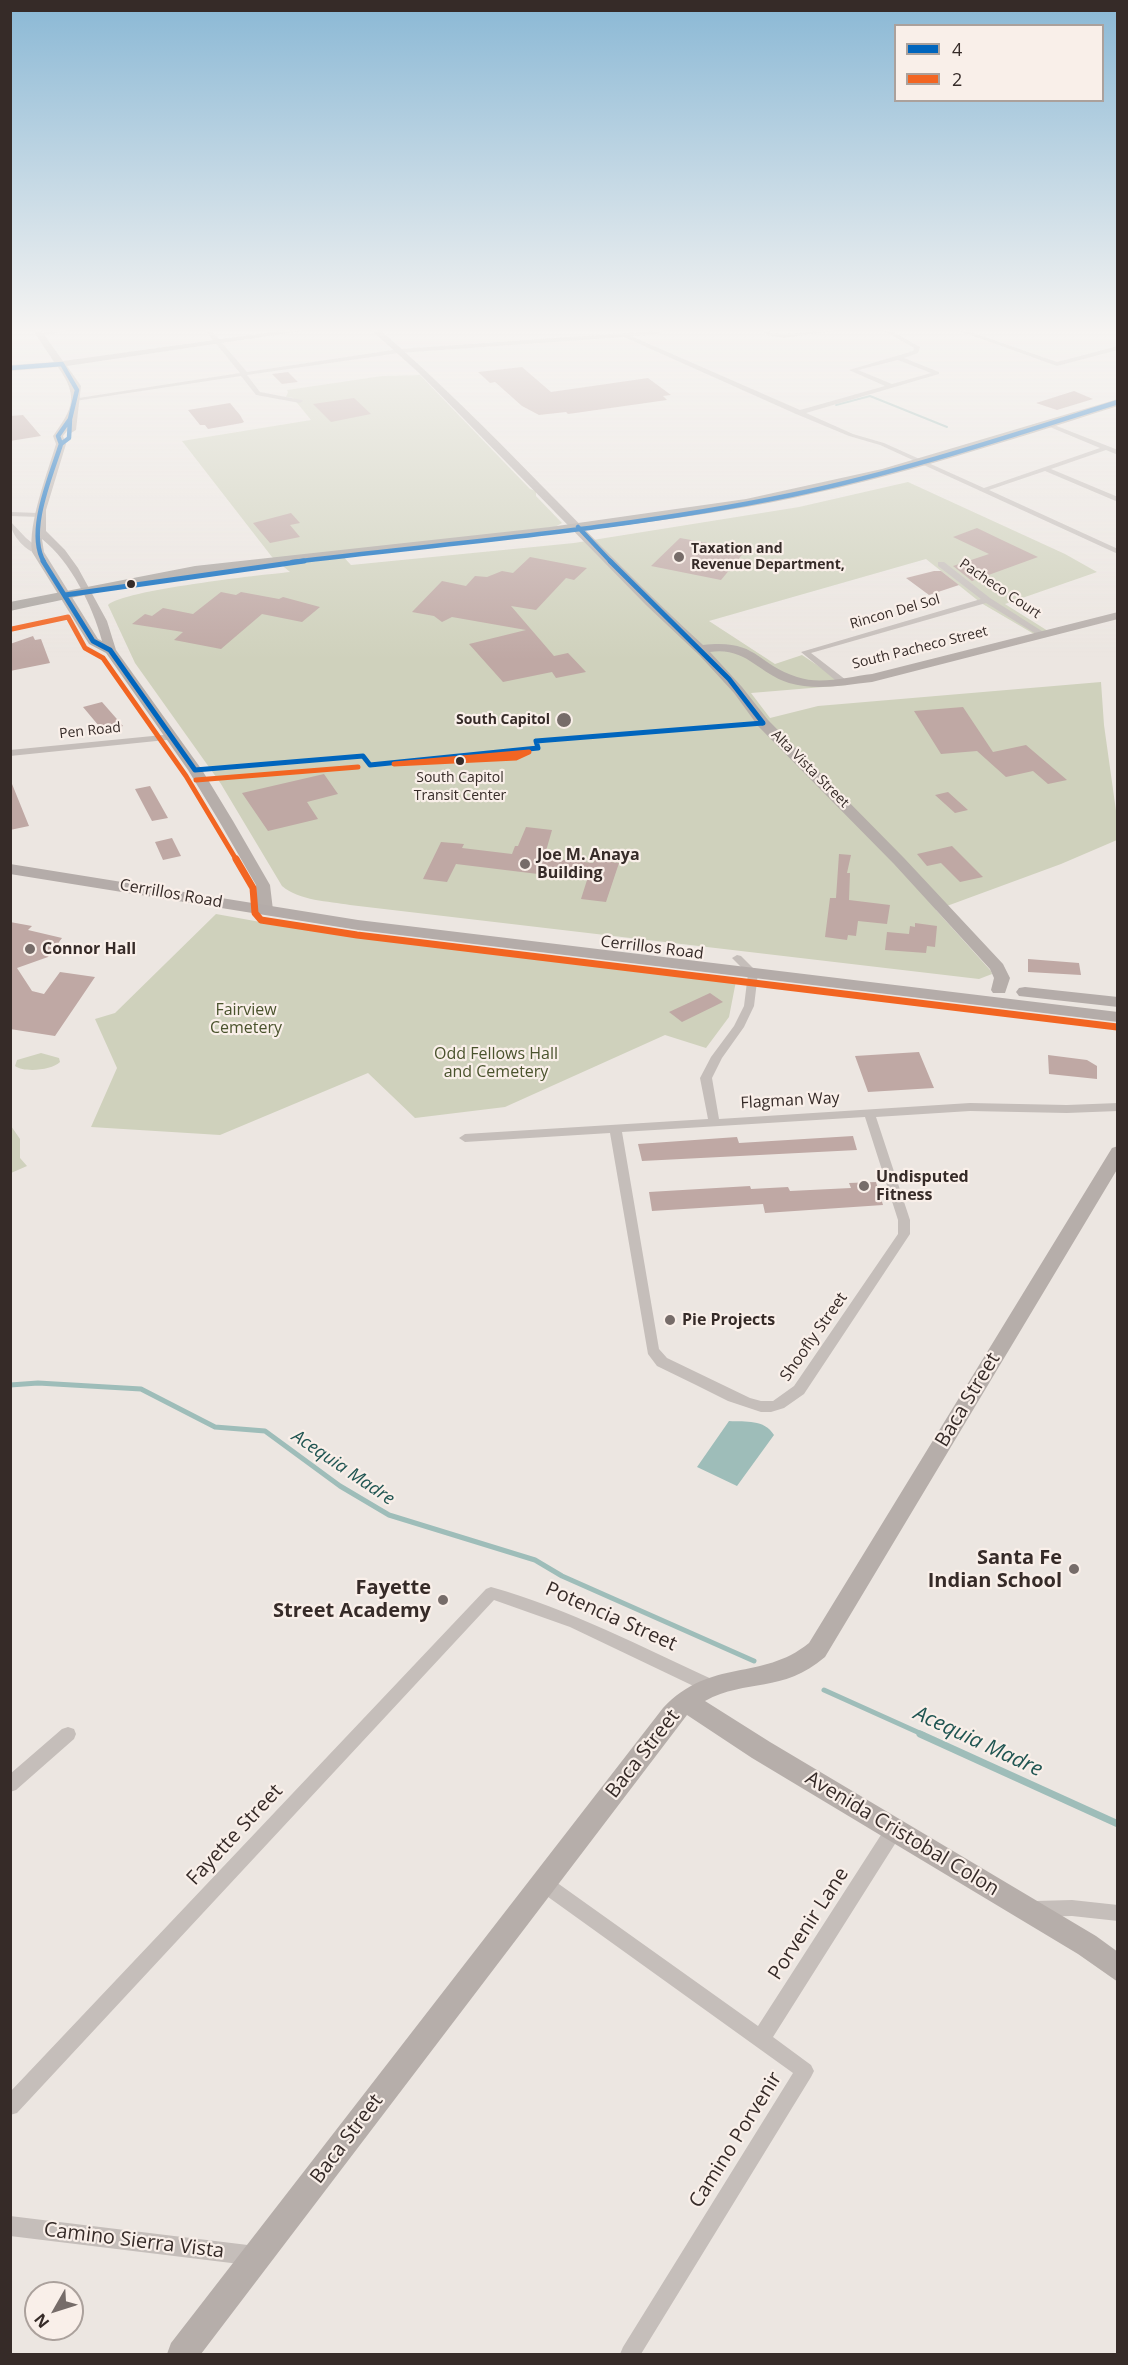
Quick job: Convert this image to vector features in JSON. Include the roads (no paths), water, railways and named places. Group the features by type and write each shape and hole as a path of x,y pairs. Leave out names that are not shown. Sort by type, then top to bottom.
{"highway":[{"path":"583,531 765,500 923,463 998,439"},
{"path":"10,607 69,600 222,567 583,531 690,523 793,506 940,470 1037,439"},
{"path":"10,619 69,600"}],"main road":[{"name":"Cerrillos Road","path":"10,857 55,869 265,904 369,926 1118,1017"},
{"name":"Cerrillos Road","path":"10,869 55,869"},
{"name":"Cerrillos Road","path":"265,904 1118,1002"}],"street":[{"path":"38,552 36,539 40,532 40,515 61,444 67,439"},
{"name":"Alta Vista Street","path":"489,439 583,531 650,603 700,649 738,690 763,723 823,781 997,967 1002,978 999,990"},
{"path":"865,439 940,470 1118,552"},
{"path":"1085,439 1118,453"},
{"path":"984,490 1106,448"},
{"path":"1045,469 1118,500"},
{"path":"10,514 40,515"},
{"path":"10,523 23,540 38,552 93,641 110,650 173,737 226,821 262,885 265,904"},
{"path":"40,532 52,539 89,596 108,634 110,650"},
{"name":"Pacheco Court","path":"941,564 987,600 1044,635"},
{"name":"Rincon Del Sol","path":"843,682 806,656 805,652 987,600"},
{"name":"South Pacheco Street","path":"700,649 735,646 795,681 816,684 843,682 872,678 1118,615"},
{"name":"Pen Road","path":"10,753 173,737"},
{"path":"714,1121 706,1078 717,1057 739,1027 749,1006 753,973 737,958"},
{"name":"Flagman Way","path":"465,1138 962,1107 1067,1109 1118,1107"},
{"name":"Shoofly Street","path":"615,1128 652,1350 662,1362 753,1405 771,1407 788,1401 799,1390 904,1234 904,1220 869,1113"},
{"name":"Baca Street","path":"182,2355 543,1883 686,1701 722,1684 787,1671 805,1662 817,1650 851,1598 1118,1152"},
{"name":"Potencia Street","path":"491,1593 535,1604 648,1655 722,1684"},
{"name":"Fayette Street","path":"10,2106 491,1593"},
{"name":"Avenida Cristobal Colon","path":"686,1701 894,1830 1028,1908 1087,1945 1118,1969"},
{"path":"10,1785 68,1734"},
{"name":"Porvenir Lane","path":"760,2040 894,1830"},
{"name":"Camino Porvenir","path":"543,1883 805,2072 630,2355"},
{"path":"1028,1908 1072,1908 1118,1913"},
{"name":"Camino Sierra Vista","path":"10,2226 258,2256"}],"water":[{"path":"729,1421 760,1424 774,1435 737,1486 697,1467"}],"waterway":[{"name":"Acequia Madre","path":"10,1385 38,1383 141,1389 215,1427 265,1431 340,1486 389,1515 535,1560 562,1576 754,1661"},
{"name":"Acequia Madre","path":"824,1690 924,1735"},
{"name":"Acequia Madre","path":"920,1734 1118,1824"}],"place":[{"name":"Taxation and Revenue Department,","path":"679,557"},
{"name":"South Capitol","path":"564,720"},
{"name":"South Capitol Transit Center","path":"460,761"},
{"name":"Joe M. Anaya Building","path":"525,864"},
{"name":"Connor Hall","path":"30,949"},
{"name":"Undisputed Fitness","path":"864,1186"},
{"name":"Pie Projects","path":"670,1320"},
{"name":"Santa Fe Indian School","path":"1074,1569"},
{"name":"Fayette Street Academy","path":"443,1600"}],"park label":[{"name":"Fairview Cemetery","path":"246,1019"},
{"name":"Odd Fellows Hall and Cemetery","path":"496,1063"}]}
